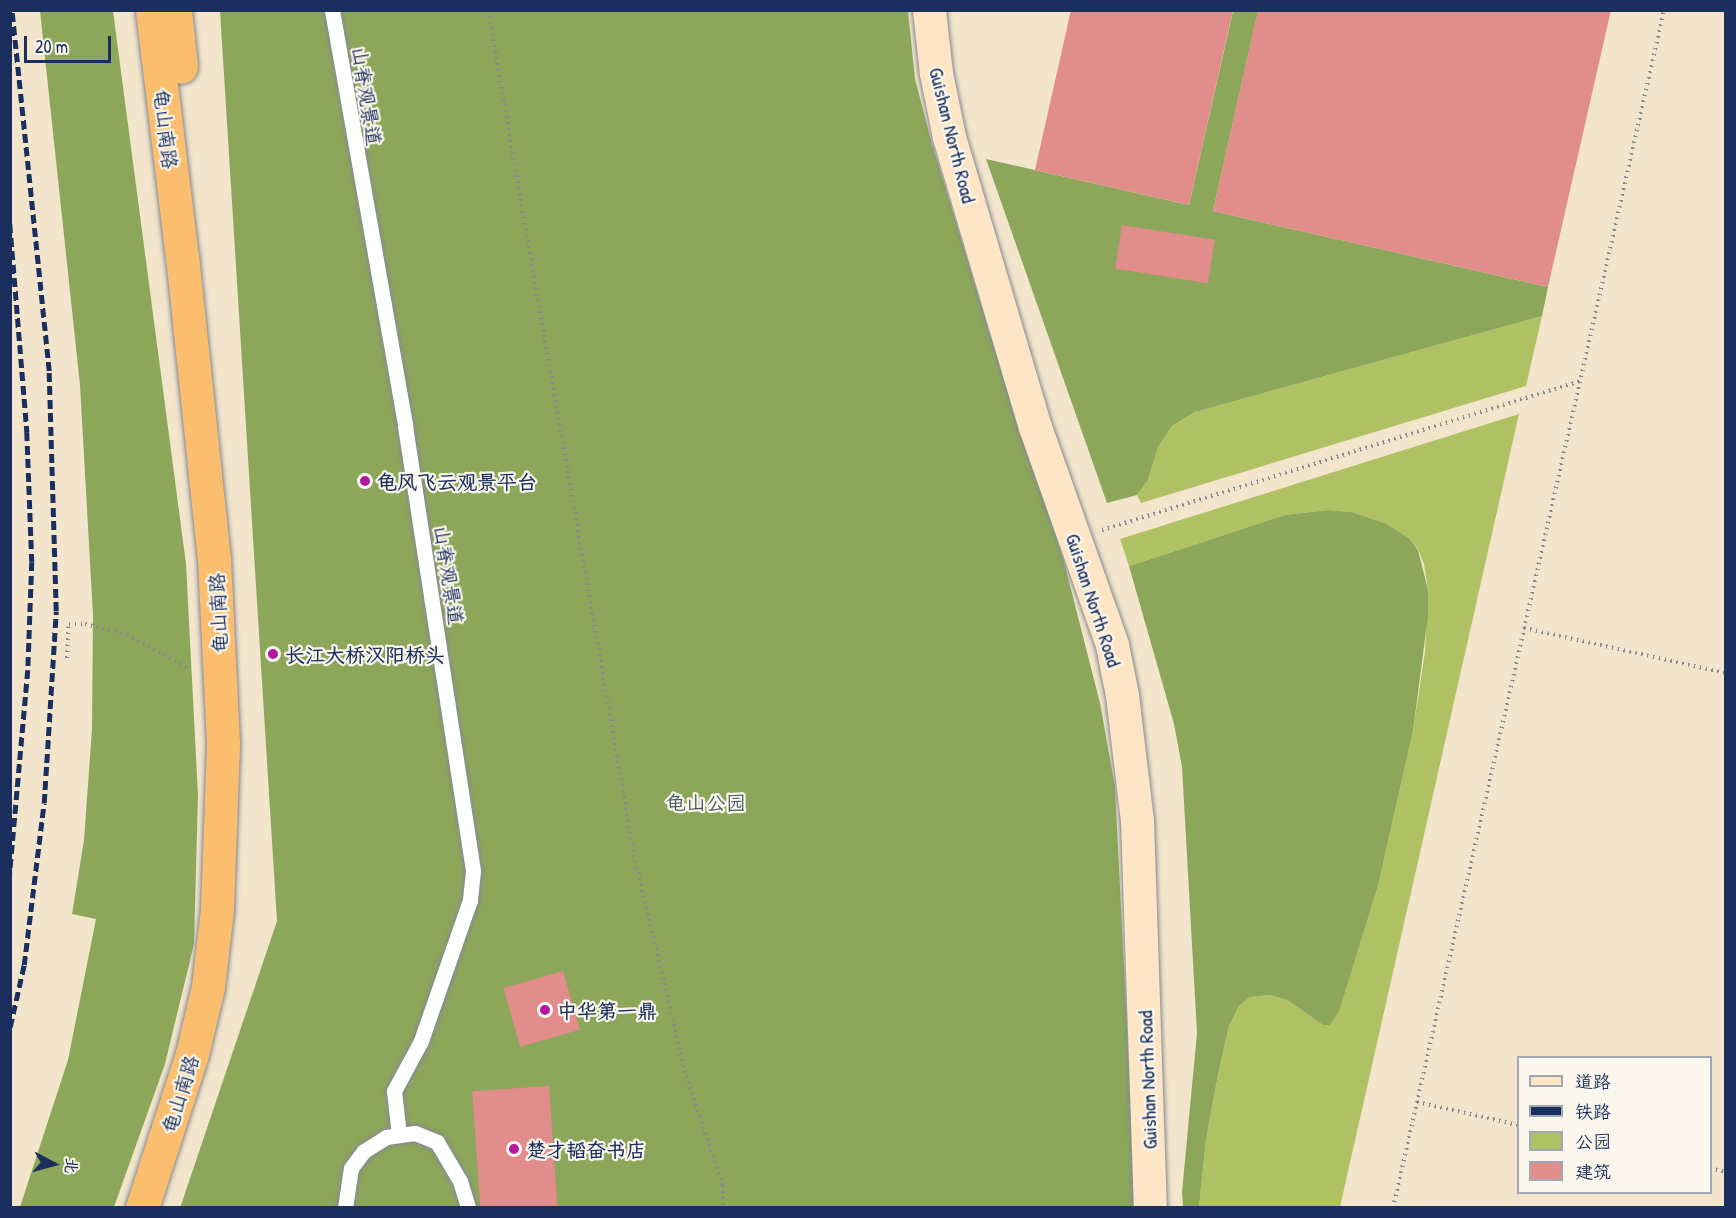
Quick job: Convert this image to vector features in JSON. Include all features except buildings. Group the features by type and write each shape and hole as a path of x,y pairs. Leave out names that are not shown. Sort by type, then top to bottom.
{"highway":[{"name":"龟山南路","path":"142,1208 192,1054 208,987 217,909 222,830 222,707 214,560 182,258 152,10"},
{"name":"龟山南路","path":"163,1208 217,1044 231,972 240,870 243,742 234,583 175,10"}],"street":[{"name":"Guishan North Road","path":"929,10 936,73 949,137 1035,428 1112,645 1131,765 1142,910 1150,1208"}],"lane":[{"name":"山脊观景道","path":"332,10 405,426 473,871 470,900 422,1041 394,1091 399,1135"},
{"path":"345,1208 351,1168 364,1151 386,1137 415,1133 437,1142 460,1182 468,1208"}],"path":[{"path":"488,10 633,855 686,1076 723,1185 723,1208"},
{"path":"1393,1208 1664,10"},
{"path":"1074,539 1580,381"},
{"path":"67,658 69,624 85,624 127,635 200,674 222,707"},
{"path":"1524,628 1725,673"},
{"path":"1417,1102 1517,1125"}],"green space":[{"path":"40,11 113,11 186,564 198,795 194,944 165,1064 114,1207 20,1207 68,1060 96,919 72,914 84,840 92,729 93,615 80,385"},
{"name":"龟山公园","path":"220,11 908,11 915,79 931,140 1001,370 1063,558 1100,703 1115,787 1136,1207 180,1208 277,921"},
{"path":"1233,11 1258,11 1213,211 1548,287 1542,316 1195,412 1172,426 1158,447 1148,480 1137,495 1107,503 986,159 1189,205"},
{"path":"1542,316 1526,386 1141,503 1137,495 1148,480 1158,447 1172,426 1195,412"},
{"path":"1519,414 1340,1207 1199,1207 1206,1140 1218,1075 1229,1026 1239,1006 1250,997 1270,995 1287,1000 1323,1025 1330,1025 1339,1012 1378,886 1413,731 1425,652 1428,590 1424,564 1418,549 1409,538 1385,523 1352,512 1328,510 1285,515 1129,566 1120,539"},
{"path":"1328,510 1352,512 1385,523 1409,538 1418,550 1428,590 1428,616 1413,731 1378,886 1339,1012 1330,1025 1323,1025 1287,1000 1270,995 1250,997 1239,1006 1229,1026 1218,1075 1206,1140 1199,1207 1183,1207 1182,1192 1197,1033 1182,767 1174,724 1129,566 1285,515"}],"railway":[{"path":"10,1027 24,965 44,803 56,611 49,371 12,10"},
{"path":"10,224 27,432 32,562 28,670 10,872"}],"place":[{"name":"龟风飞云观景平台","path":"365,481"},
{"name":"长江大桥汉阳桥头","path":"273,654"},
{"name":"中华第一鼎","path":"545,1010"},
{"name":"楚才韬奋书店","path":"514,1149"}]}
